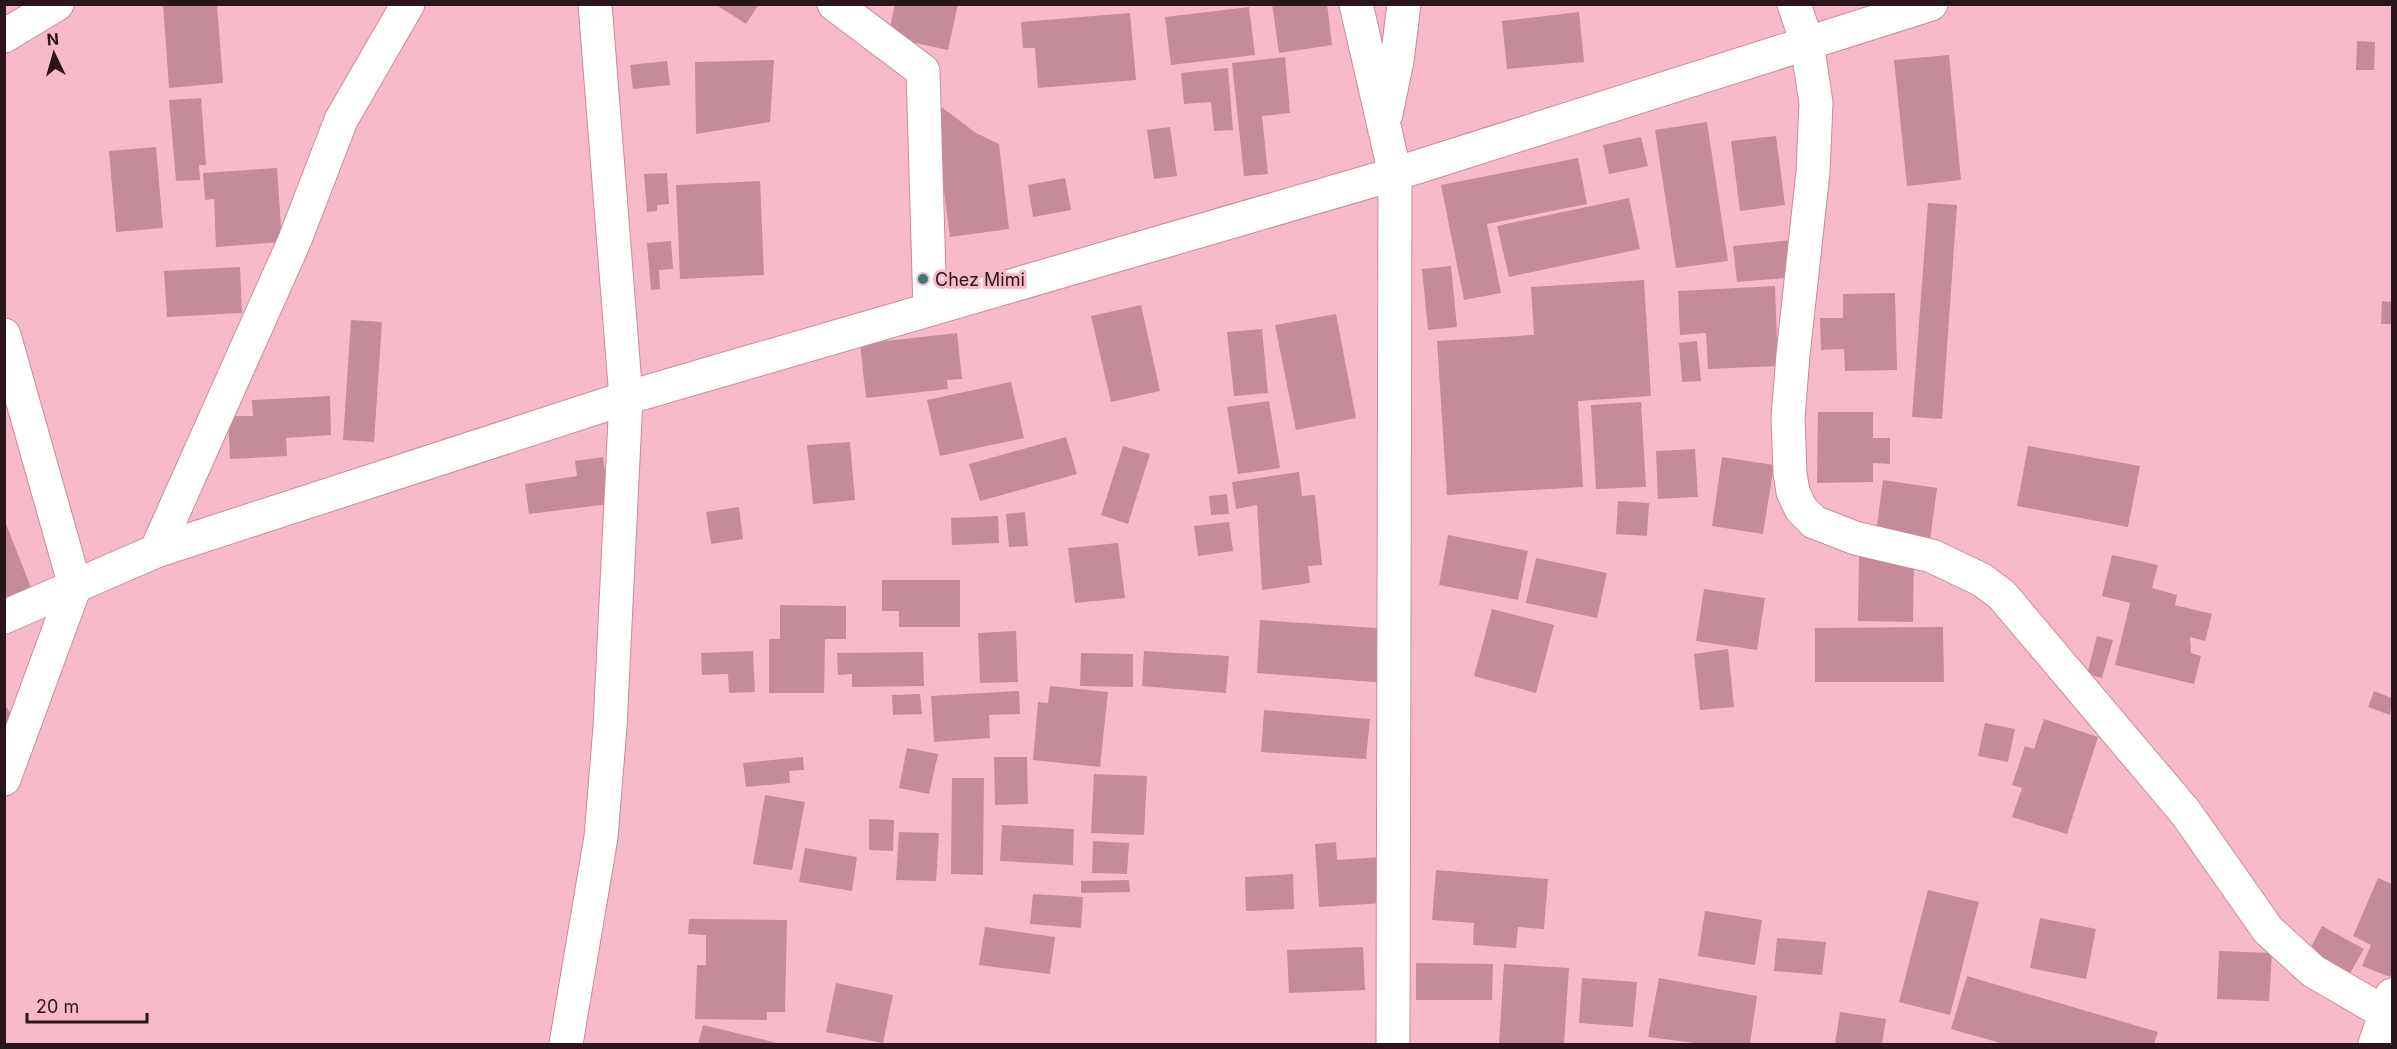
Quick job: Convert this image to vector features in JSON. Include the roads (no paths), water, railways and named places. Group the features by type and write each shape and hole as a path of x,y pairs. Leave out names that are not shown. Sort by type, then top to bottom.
{"street":[{"path":"4,36 57,4"},
{"path":"156,551 294,243 341,120 408,4"},
{"path":"566,1044 601,837 610,726 626,398 595,4"},
{"path":"834,4 923,71 930,309"},
{"path":"1356,4 1395,174 1393,1044"},
{"path":"1384,125 1397,61 1404,4"},
{"path":"1794,4 1807,43 1816,103 1813,172 1788,418 1790,473 1801,509 1814,522 1855,538 1932,556 1982,580 2002,596 2186,813 2268,930 2313,971 2386,1018"},
{"path":"4,617 156,551 626,398 1395,174 1931,4"},
{"path":"4,334 75,586 4,779"}],"place":[{"name":"Chez Mimi","path":"923,279"}]}
